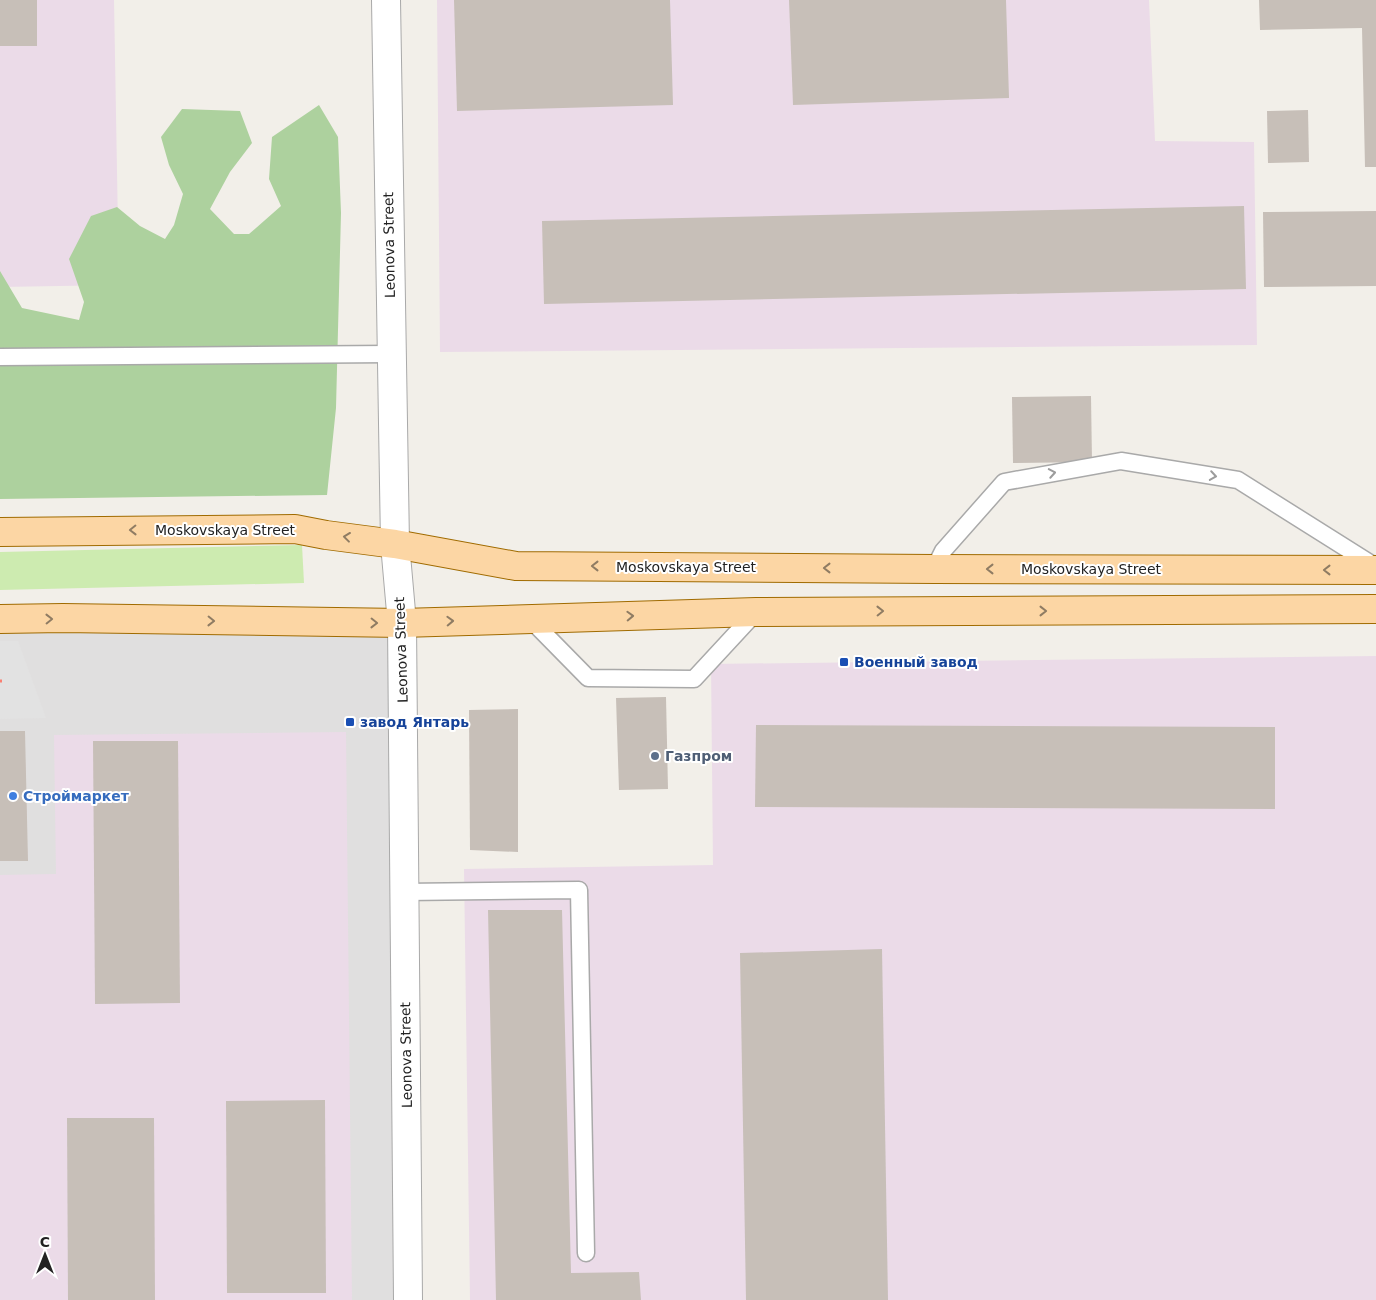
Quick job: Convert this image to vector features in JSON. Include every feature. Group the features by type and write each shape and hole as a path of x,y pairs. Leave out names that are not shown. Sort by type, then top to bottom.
{"main road":[{"name":"Moskovskaya Street","path":"0,532 295,529 395,544 516,566 934,569 1376,568"},
{"path":"0,619 63,618 402,623 756,612 1376,609"}],"street":[{"name":"Leonova Street","path":"386,0 395,544 402,623 408,1300"}],"lane":[{"path":"0,357 391,354"},
{"path":"934,569 943,551 1004,482 1121,461 1238,480 1376,568"},
{"path":"529,618 588,678 694,679 756,612"},
{"path":"404,892 579,890 586,1253"}],"shaded area":[{"path":"0,0 114,0 119,285 0,287"},
{"path":"437,0 1149,0 1155,141 1254,142 1257,345 440,352"},
{"path":"0,619 402,623 408,1300 0,1300"},
{"path":"0,641 18,641 46,718 0,719"},
{"path":"1376,656 1376,1300 470,1300 464,869 713,865 711,664"},
{"path":"346,732 352,1300 0,1300 0,875 56,874 54,735"}],"green space":[{"path":"319,105 338,137 341,213 336,408 327,495 0,499 0,271 22,308 79,320 84,302 69,259 91,216 117,207 140,226 165,239 174,225 183,194 169,165 161,137 182,109 240,111 252,143 230,172 210,209 234,234 249,234 281,206 269,179 272,137"},
{"path":"302,545 304,583 0,590 0,552"}],"building":[{"path":"0,0 37,0 37,46 0,46"},
{"path":"454,0 670,0 673,105 457,111"},
{"path":"789,0 1006,0 1009,98 793,105"},
{"path":"1259,0 1376,0 1376,167 1365,167 1362,28 1260,30"},
{"path":"1308,110 1309,162 1268,163 1267,111"},
{"path":"1244,206 1246,289 544,304 542,221"},
{"path":"1376,211 1376,286 1264,287 1263,212"},
{"path":"1091,396 1092,462 1013,463 1012,397"},
{"path":"666,697 668,789 619,790 616,698"},
{"path":"518,709 518,852 470,850 469,710"},
{"path":"756,725 1275,727 1275,809 755,807"},
{"name":"Строймаркет","path":"0,731 25,731 28,861 0,861"},
{"path":"93,741 178,741 180,1003 95,1004"},
{"path":"488,910 562,910 571,1273 639,1272 641,1300 496,1300"},
{"path":"882,949 888,1300 746,1300 740,953"},
{"path":"325,1100 326,1293 227,1293 226,1101"},
{"path":"67,1118 154,1118 155,1300 68,1300"}],"place":[{"name":"Военный завод","path":"844,662"},
{"name":"завод Янтарь","path":"350,722"},
{"name":"Газпром","path":"655,756"},
{"name":"Строймаркет","path":"13,796"}]}
